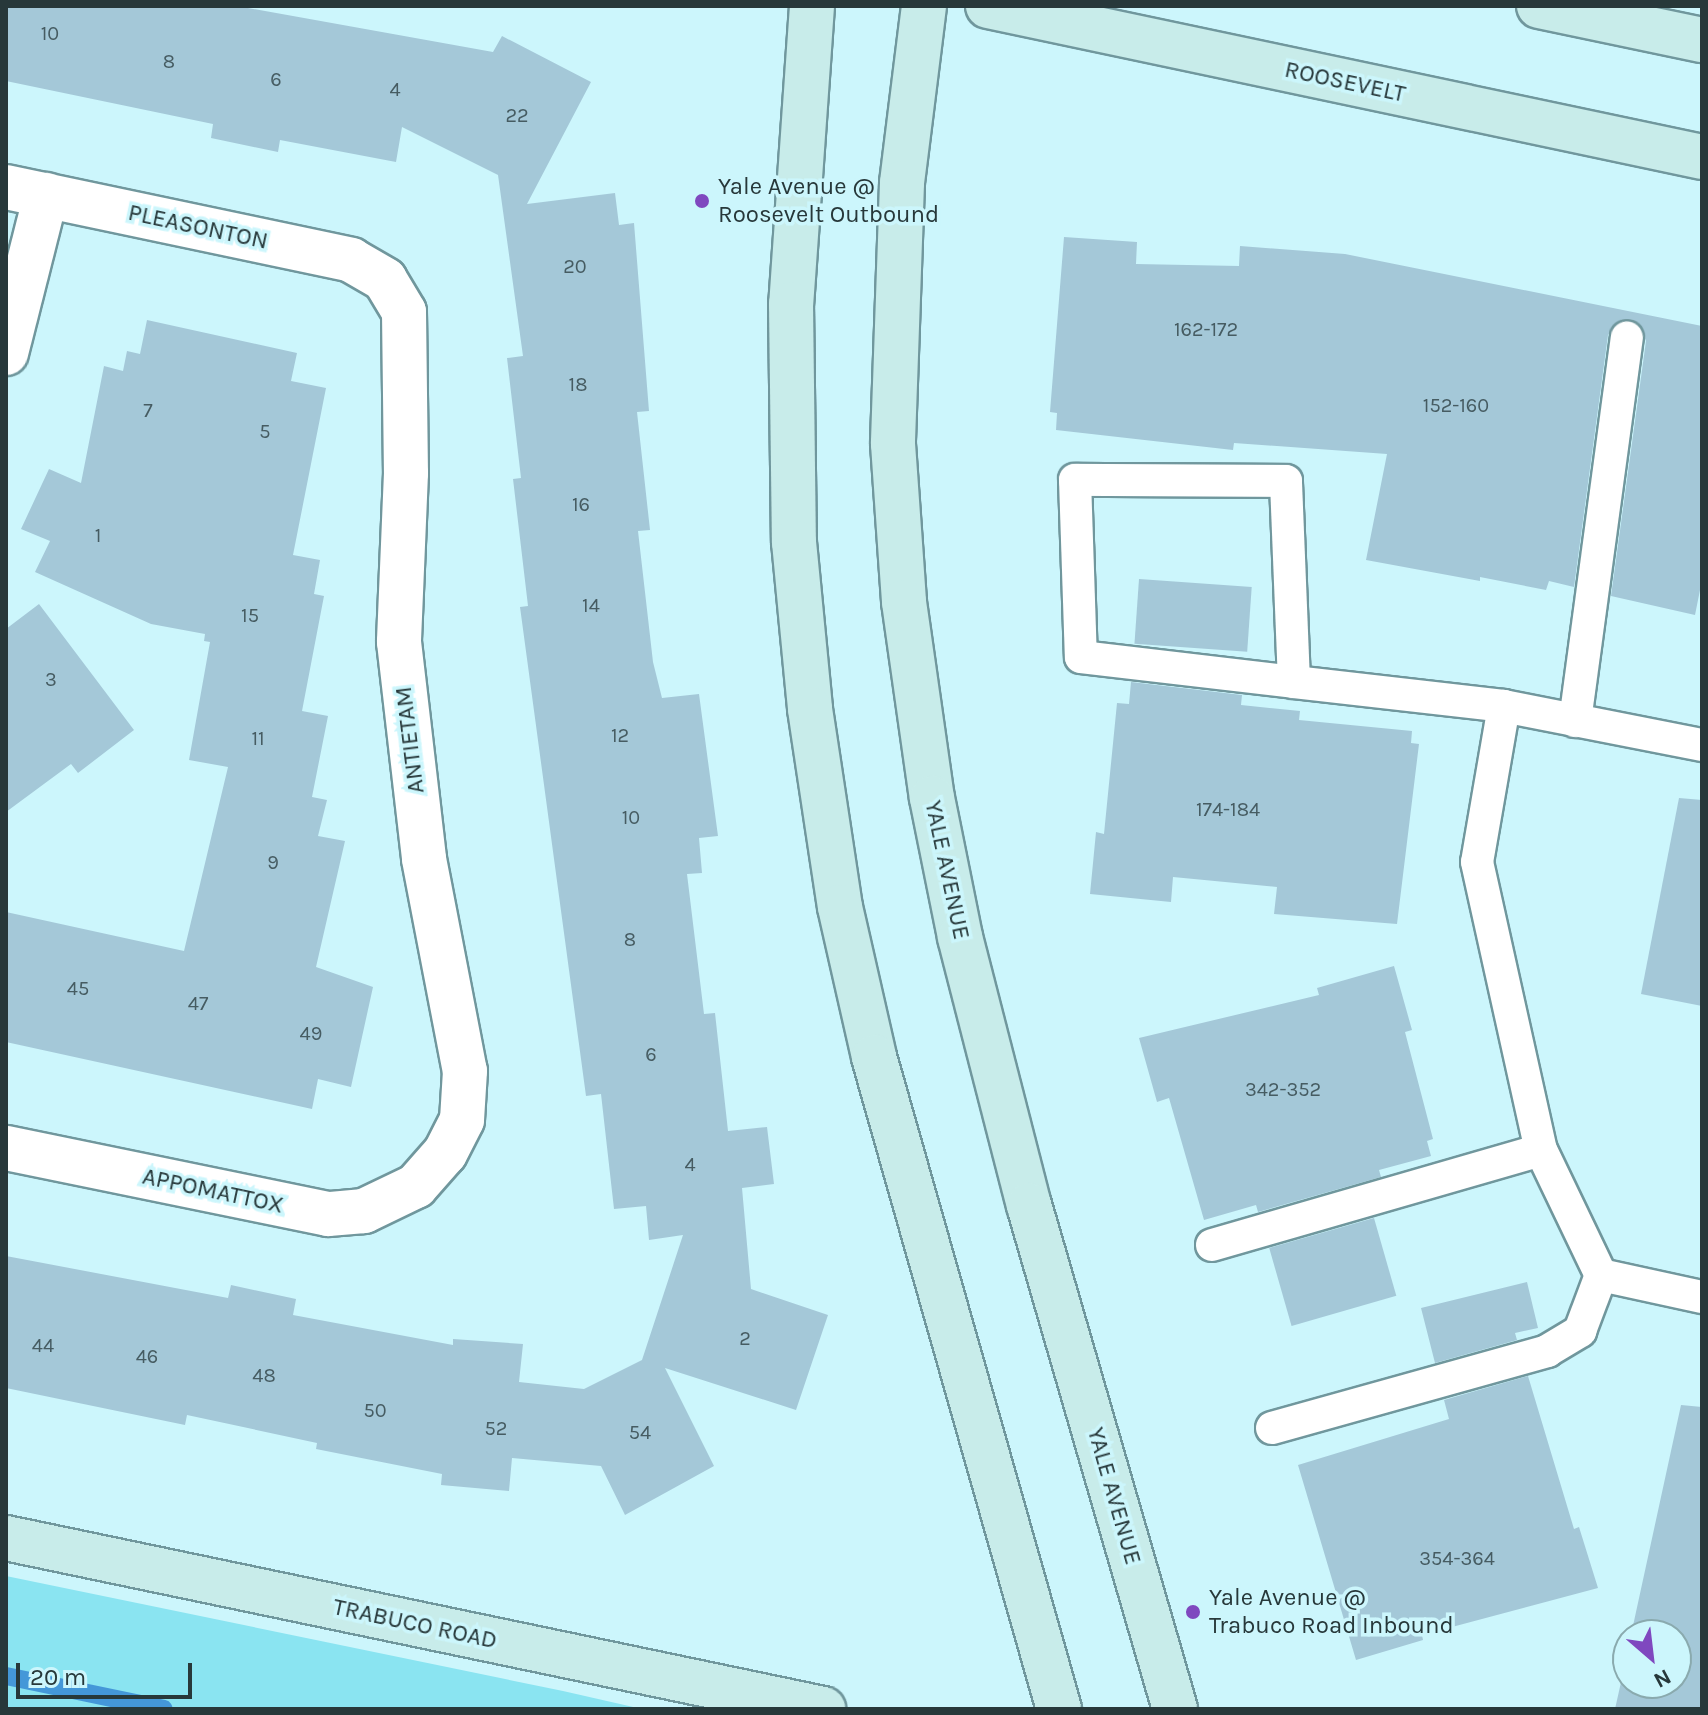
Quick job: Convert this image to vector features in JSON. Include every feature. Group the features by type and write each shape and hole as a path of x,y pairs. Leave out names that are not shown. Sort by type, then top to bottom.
{"main road":[{"path":"812,6 791,304 794,542 810,709 840,907 874,1057 1059,1709"},
{"name":"YALE AVENUE","path":"924,6 902,183 893,444 904,602 932,798 960,937 1029,1205 1175,1709"},
{"name":"ROOSEVELT","path":"988,6 1702,157"},
{"path":"1539,6 1702,40"},
{"name":"TRABUCO ROAD","path":"6,1538 823,1709"}],"street":[{"name":"PLEASONTON","path":"26,191 351,260 385,280"},
{"path":"6,353 26,191"},
{"name":"ANTIETAM","path":"385,280 404,312 406,352 399,642 424,859 465,1071 462,1120 445,1153 416,1186"},
{"name":"APPOMATTOX","path":"6,1148 328,1214 364,1211 416,1186"}],"lane":[{"path":"1575,721 1627,338"},
{"path":"1294,682 1286,481 1075,480 1081,657 1294,682 1504,706 1702,745"},
{"path":"1272,1428 1547,1351 1580,1331 1601,1275 1541,1150 1477,862 1504,706"},
{"path":"1212,1245 1541,1150"},
{"path":"1601,1275 1702,1297"}],"shaded area":[{"path":"6,1576 563,1691 642,1709 6,1709"}],"building":[{"path":"6,6 237,6 493,52 502,36 591,82 527,204 615,193 619,225 634,223 649,411 637,412 650,530 638,531 653,662 662,698 699,694 718,836 699,838 702,873 687,874 704,1014 715,1013 728,1131 767,1127 774,1184 742,1188 751,1289 828,1315 796,1410 665,1368 714,1466 625,1515 601,1466 512,1458 509,1491 441,1485 442,1474 316,1449 317,1443 187,1415 185,1425 6,1388 6,1256 228,1298 231,1285 296,1299 293,1315 453,1345 453,1339 523,1344 519,1382 584,1389 642,1360 683,1235 649,1240 646,1206 614,1209 601,1094 586,1096 520,607 528,606 513,479 521,478 507,358 523,356 498,175 402,127 396,162 280,140 278,152 211,138 213,124 6,81"},
{"path":"1064,237 1137,242 1136,264 1239,266 1240,246 1345,254 1702,326 1702,580 1695,615 1611,596 1646,341 1638,323 1619,321 1608,335 1574,587 1549,581 1546,590 1480,577 1480,581 1366,560 1387,454 1234,443 1233,450 1056,430 1057,413 1050,412"},
{"path":"147,320 297,353 291,381 326,388 293,555 320,560 314,594 324,596 302,711 328,716 312,797 327,800 318,836 345,841 316,967 373,987 351,1087 318,1079 312,1109 6,1042 6,912 184,951 228,767 189,760 210,642 204,641 205,634 151,624 35,572 50,541 21,529 49,469 81,483 104,366 123,371 127,351 140,354"},
{"path":"1139,579 1252,587 1247,652 1134,644"},
{"path":"39,604 134,730 78,773 71,764 6,812 6,629"},
{"path":"1131,682 1242,695 1241,705 1300,711 1299,720 1412,731 1411,743 1419,744 1397,924 1274,914 1277,887 1173,877 1171,902 1090,894 1096,832 1104,834 1117,703 1129,704"},
{"path":"1679,798 1702,800 1702,1006 1641,994"},
{"path":"1394,966 1412,1030 1405,1032 1433,1139 1427,1141 1431,1156 1379,1170 1381,1177 1258,1212 1256,1205 1204,1220 1169,1098 1157,1102 1139,1038 1319,995 1317,988"},
{"path":"1374,1218 1396,1296 1292,1326 1269,1248"},
{"path":"1527,1282 1538,1328 1515,1333 1517,1340 1435,1363 1421,1308"},
{"path":"1528,1376 1574,1529 1579,1527 1598,1588 1422,1635 1423,1640 1356,1660 1298,1465 1449,1419 1444,1400"},
{"path":"1681,1405 1702,1407 1702,1709 1615,1709 1617,1699 1692,1699 1692,1619 1634,1619"}],"waterway":[{"path":"6,1676 164,1709"}],"place":[{"name":"Yale Avenue @ Roosevelt Outbound","path":"702,201"},
{"name":"Yale Avenue @ Trabuco Road Inbound","path":"1193,1612"}]}
